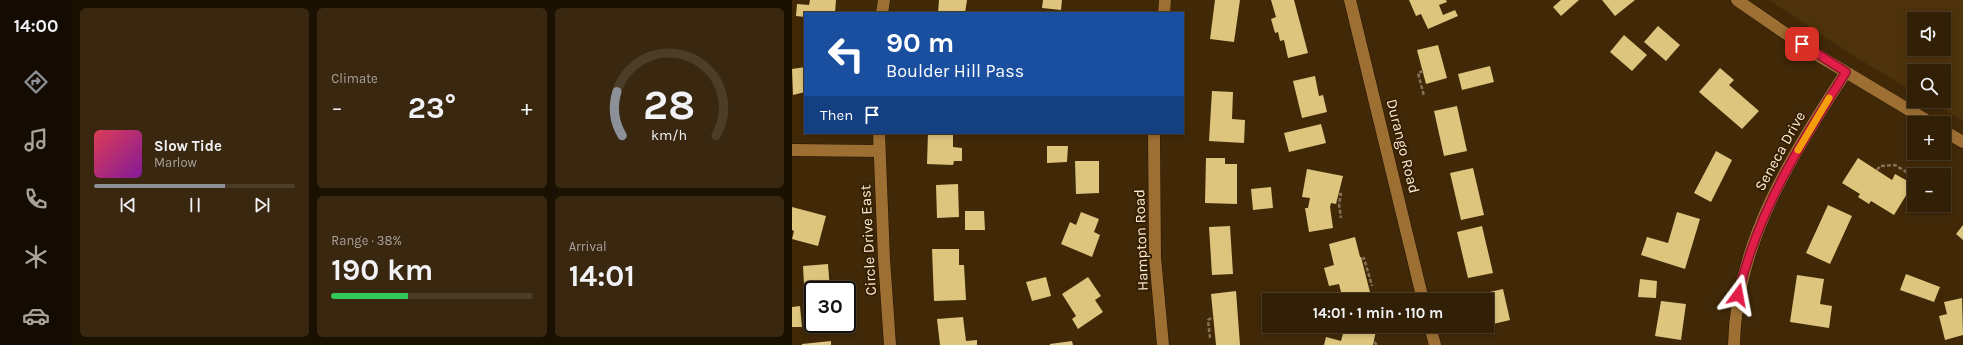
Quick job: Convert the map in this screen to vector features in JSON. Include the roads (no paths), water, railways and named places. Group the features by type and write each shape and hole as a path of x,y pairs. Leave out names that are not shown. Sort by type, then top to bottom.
{"street":[{"path":"882,12 884,0"},
{"path":"1164,12 1165,0"},
{"name":"Durango Road","path":"1350,0 1421,293"},
{"path":"1738,0 1814,53 1920,116"},
{"name":"Seneca Drive","path":"1734,345 1738,295 1748,257 1759,226 1781,180 1846,72"},
{"name":"Circle Drive East","path":"879,134 884,259 890,345"},
{"name":"Hampton Road","path":"1154,134 1155,257 1162,345"},
{"path":"1951,134 1963,142"},
{"path":"792,150 879,151"},
{"path":"1432,333 1435,345"}]}
